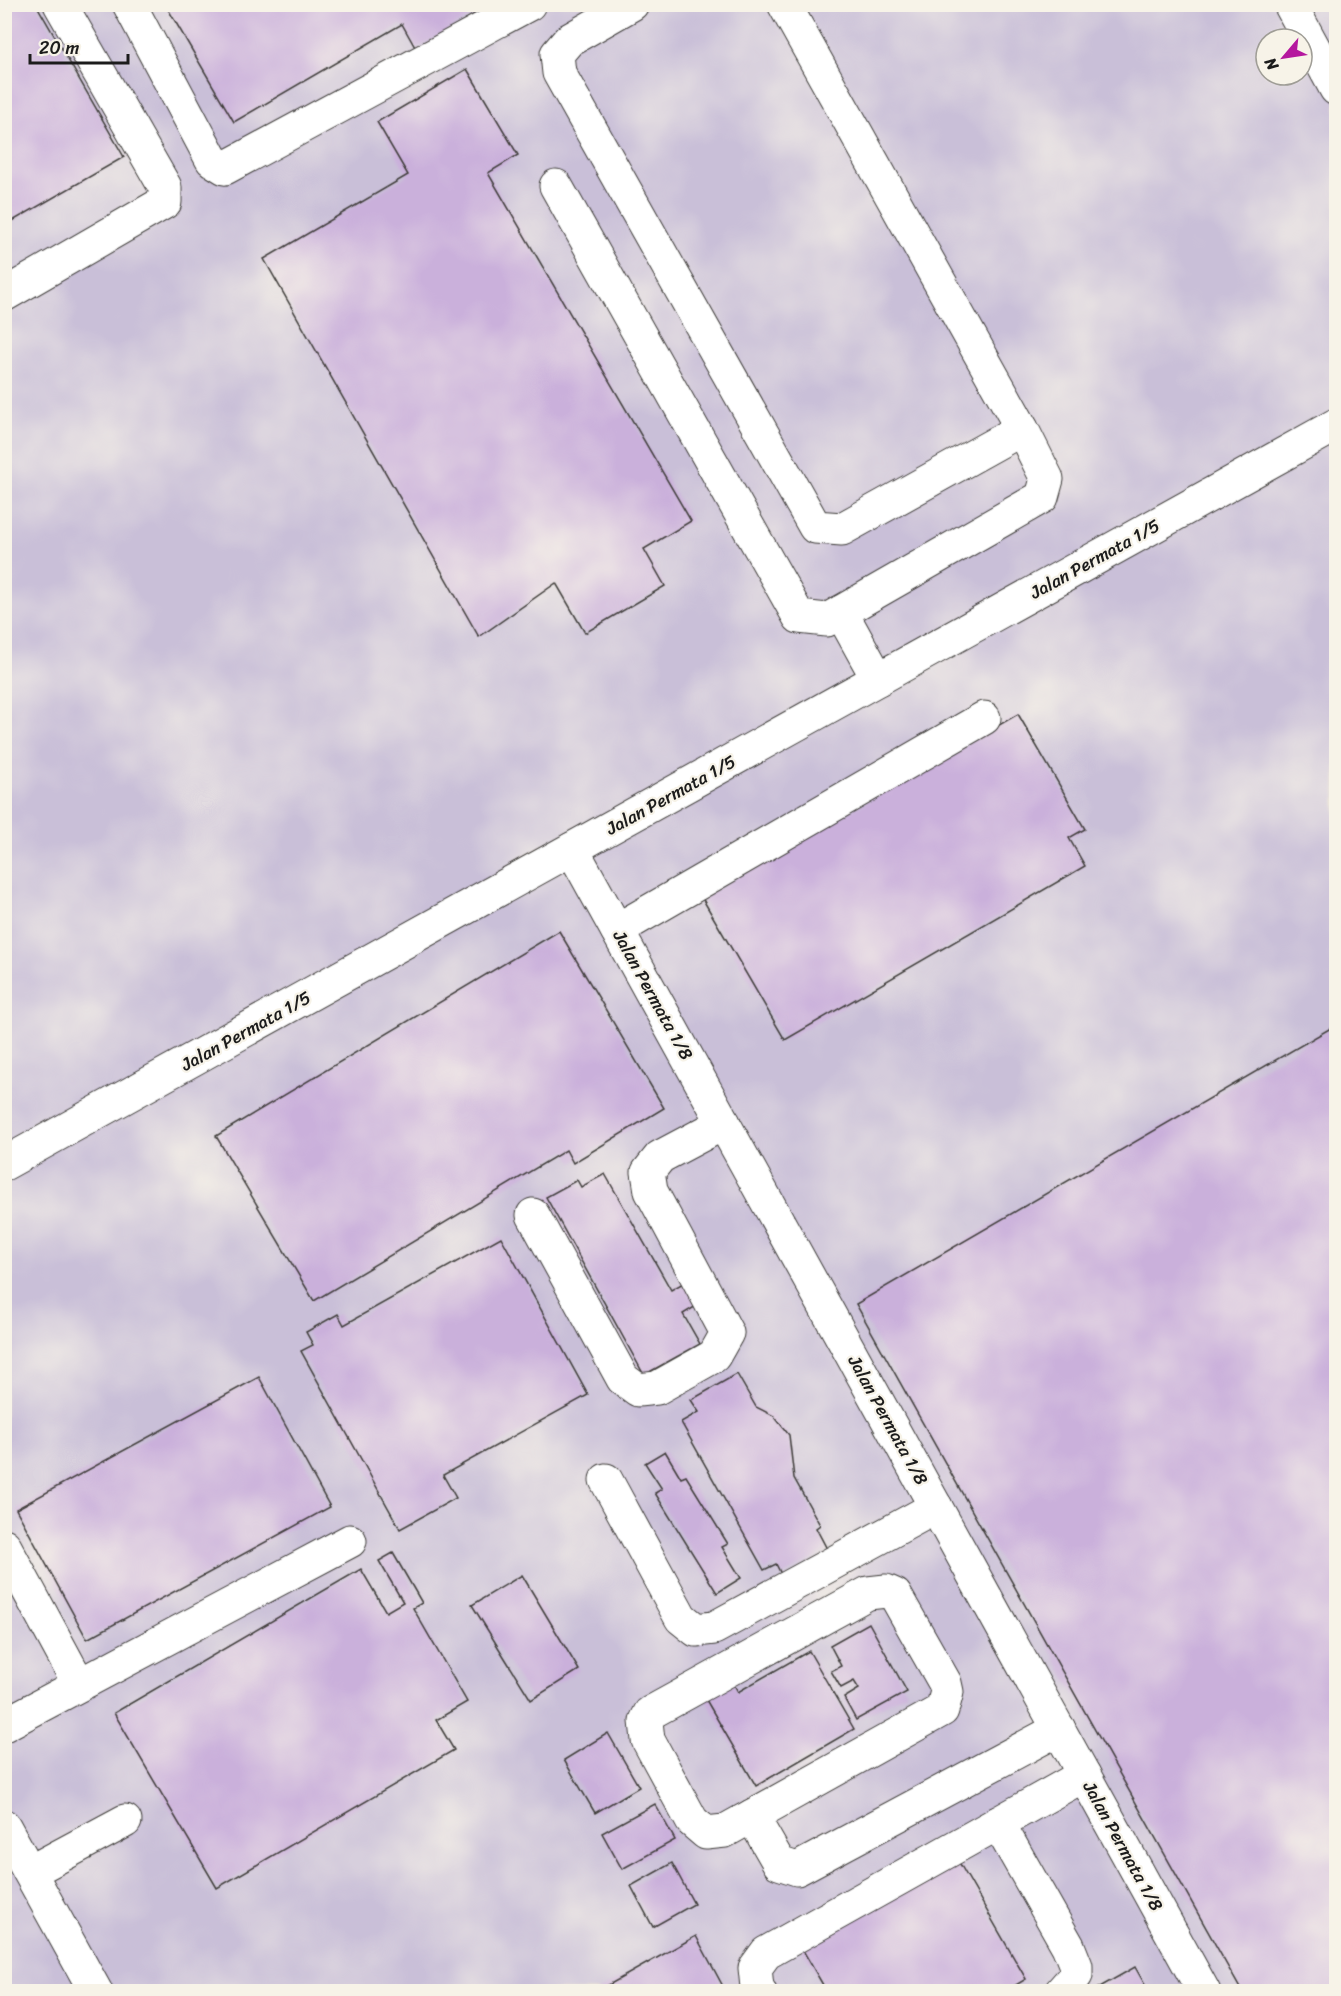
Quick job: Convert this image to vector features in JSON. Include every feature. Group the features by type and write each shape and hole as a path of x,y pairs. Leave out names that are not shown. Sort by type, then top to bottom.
{"street":[{"path":"4,295 165,202 165,188 60,4"},
{"path":"129,4 212,160 225,168 529,4"},
{"path":"632,4 569,40 557,54 559,73 815,527 842,530 1022,429"},
{"path":"556,186 799,617 827,620 1042,497 1047,479 1022,429 784,4"},
{"path":"1290,4 1336,89"},
{"name":"Jalan Permata 1/5","path":"4,1164 1336,425"},
{"path":"840,612 878,679"},
{"path":"617,930 984,718"},
{"name":"Jalan Permata 1/8","path":"572,849 1204,1992"},
{"path":"533,1215 623,1379 638,1390 657,1388 714,1356 727,1333 651,1191 648,1172 660,1157 723,1123"},
{"path":"606,1480 681,1618 696,1630 714,1628 936,1507"},
{"path":"9,1713 79,1684 350,1541"},
{"path":"4,1545 79,1684"},
{"path":"886,1591 895,1595 945,1683 947,1692 942,1710 752,1816 724,1831 706,1833 692,1821 648,1740 646,1721 650,1713 868,1593 886,1591"},
{"path":"752,1816 779,1863 797,1869 1059,1729"},
{"path":"760,1992 757,1987 755,1968 766,1953 1084,1774"},
{"path":"30,1872 125,1821"},
{"path":"998,1823 1068,1946 1076,1966 1076,1975 1061,1992"},
{"path":"4,1826 96,1992"}],"shaded area":[{"path":"5,5 1336,5 1336,1991 5,1991"}],"building":[{"path":"4,4 36,4 124,157 4,226"},
{"path":"165,4 474,4 478,12 416,49 402,24 234,122"},
{"path":"467,69 518,155 488,173 691,521 644,549 665,586 585,633 556,583 479,637 264,259 408,175 377,122"},
{"path":"1018,714 1085,829 1069,838 1085,866 785,1040 702,898"},
{"path":"559,931 664,1108 573,1163 566,1150 314,1301 216,1136"},
{"path":"1336,1025 1336,1992 1242,1992 856,1304"},
{"path":"605,1174 671,1290 685,1282 698,1305 683,1314 700,1344 644,1375 546,1197 577,1180 581,1187"},
{"path":"501,1237 588,1395 443,1475 456,1498 400,1529 301,1351 313,1345 306,1332 338,1314 344,1325"},
{"path":"737,1374 756,1407 774,1416 789,1435 794,1478 820,1525 816,1528 828,1551 782,1576 776,1564 764,1570 681,1422 699,1412 691,1400"},
{"path":"259,1377 330,1507 87,1639 16,1509"},
{"path":"665,1451 681,1478 686,1476 728,1544 722,1547 741,1578 717,1593 655,1493 662,1489 645,1463"},
{"path":"393,1553 422,1603 413,1608 467,1702 436,1720 454,1750 217,1888 114,1713 361,1569 386,1612 403,1602 379,1561"},
{"path":"522,1575 579,1670 531,1700 472,1605"},
{"path":"869,1623 907,1692 856,1720 844,1698 859,1689 854,1681 841,1688 831,1671 841,1666 830,1645"},
{"path":"809,1651 854,1729 756,1786 702,1693 730,1677 738,1692"},
{"path":"608,1733 639,1787 595,1813 564,1760"},
{"path":"655,1804 675,1840 622,1869 602,1833"},
{"path":"956,1857 1026,1979 1004,1992 827,1992 801,1947"},
{"path":"672,1863 694,1904 653,1927 631,1886"},
{"path":"696,1936 726,1992 596,1992"},
{"path":"1135,1967 1149,1992 1091,1992"}]}
